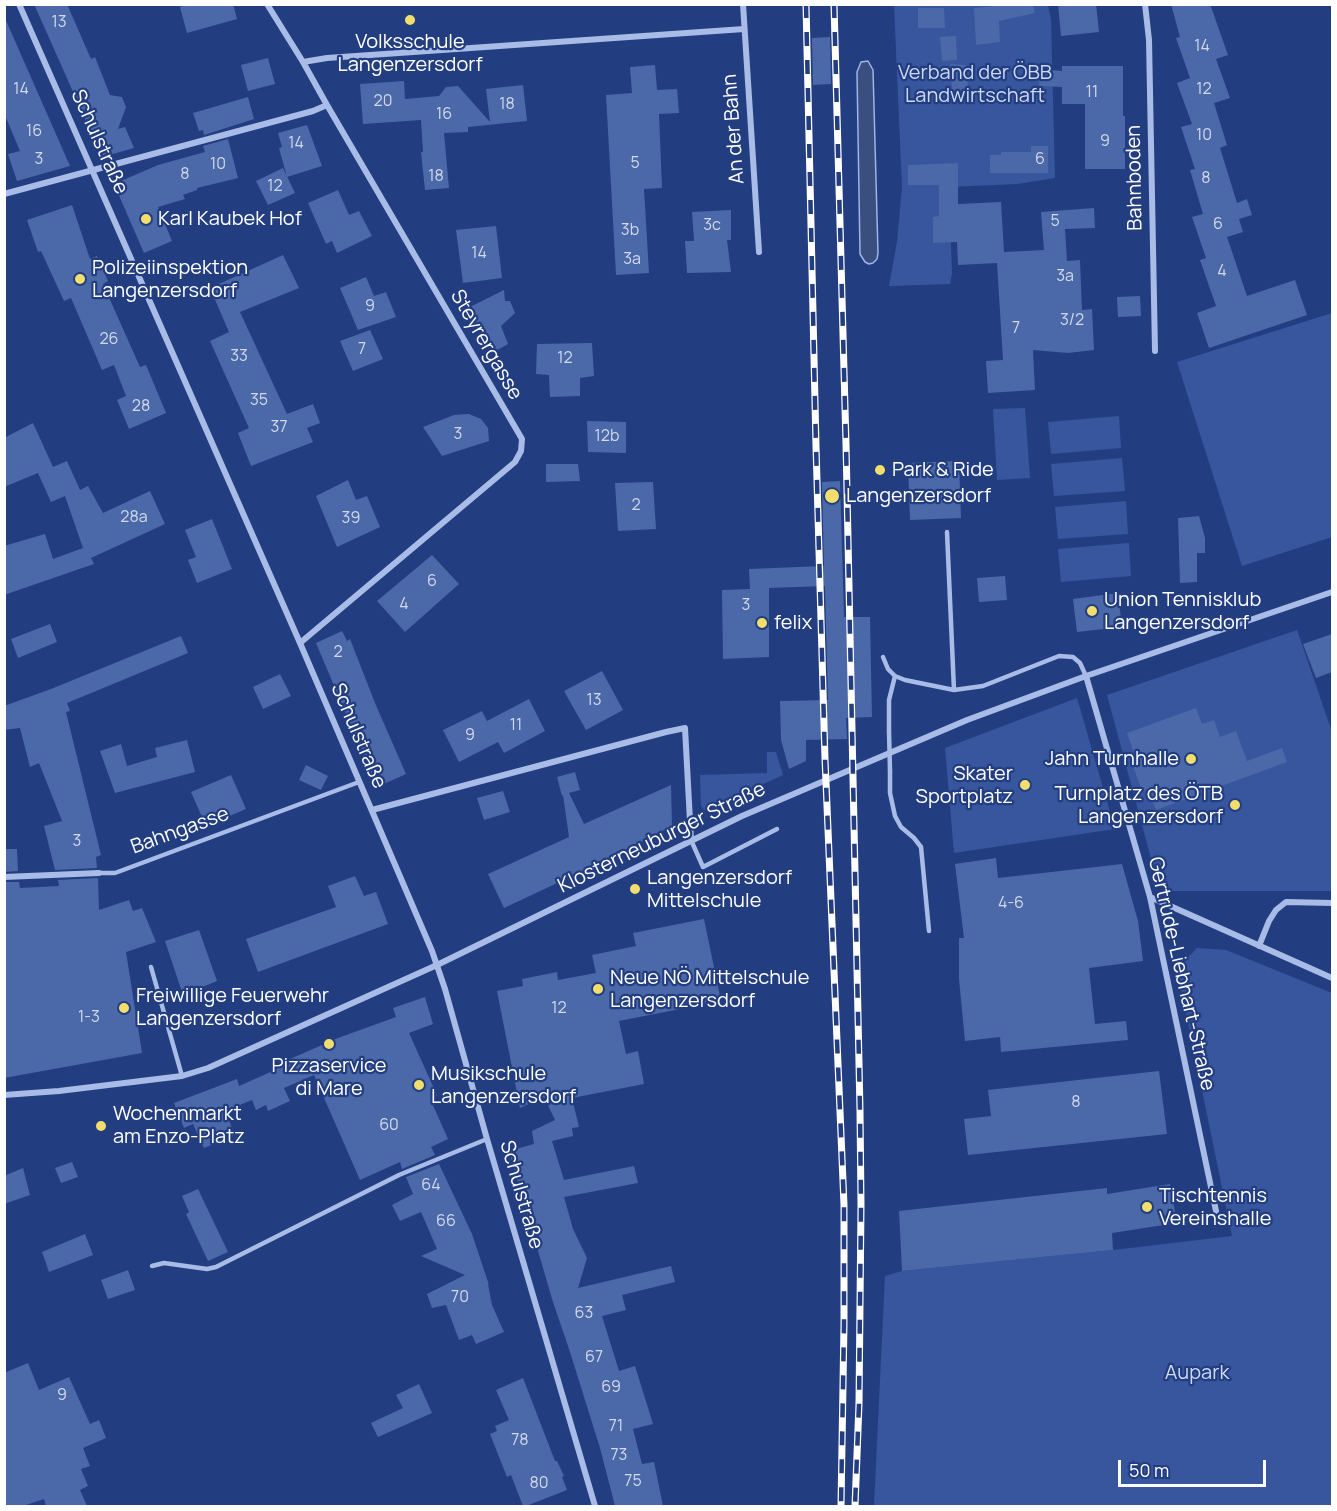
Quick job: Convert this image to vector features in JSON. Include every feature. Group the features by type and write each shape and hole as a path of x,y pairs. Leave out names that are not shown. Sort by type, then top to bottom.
{"street":[{"name":"Schulstraße","path":"19,4 300,644 437,965 595,1506"},
{"name":"Steyrergasse","path":"267,4 522,439 521,451 515,462 300,644"},
{"name":"An der Bahn","path":"743,4 759,252"},
{"name":"Bahnboden","path":"1145,4 1149,40 1155,351"},
{"path":"303,62 327,58 744,29"},
{"path":"4,194 313,111 327,105"},
{"name":"Klosterneuburger Straße","path":"4,1095 59,1091 182,1076 208,1068 437,965 742,816 967,720 1086,676 1332,592"},
{"name":"Gertrude-Liebhart-Straße","path":"1086,676 1150,897 1216,1211"},
{"path":"372,810 685,728 692,840"},
{"name":"Bahngasse","path":"4,876 99,873"},
{"path":"1150,897 1332,978"},
{"path":"1258,946 1269,921 1276,910 1286,902 1332,903"}],"lane":[{"path":"947,532 954,690"},
{"path":"883,657 888,669 895,676 904,680 954,690 983,686 1059,656 1073,657 1080,663 1086,676"},
{"path":"895,676 889,700 890,793 895,816 921,847 929,931"},
{"name":"Bahngasse","path":"99,873 115,873 359,782"},
{"path":"692,840 703,867 777,830"},
{"path":"151,967 182,1076"},
{"path":"152,1266 164,1263 207,1269 216,1267 399,1175 487,1139"}],"green space":[{"name":"Verband der ÖBB Landwirtschaft","path":"894,5 1048,5 1051,19 1055,178 1017,184 949,187 952,273 950,284 889,286 897,242 902,187"},
{"path":"1332,313 1332,537 1242,566 1177,362"},
{"path":"1025,408 1030,478 997,480 993,409"},
{"path":"1119,416 1121,448 1051,454 1048,422"},
{"path":"1122,458 1125,491 1054,496 1051,464"},
{"path":"1126,501 1128,534 1058,539 1055,507"},
{"path":"1129,543 1131,576 1061,582 1058,549"},
{"name":"Turnplatz des ÖTB Langenzersdorf","path":"1297,630 1332,732 1332,891 1170,891 1156,877 1107,695"},
{"name":"Skater Sportplatz","path":"1077,698 1115,829 954,853 945,748"},
{"path":"767,752 776,752 783,775 709,812 704,810 701,806 700,775 767,773"},
{"name":"Aupark","path":"1197,948 1226,950 1332,993 1332,1506 874,1506 885,1276 902,1271 1232,1236 1177,969"}],"shaded area":[{"path":"868,61 873,70 878,253 877,259 869,264 860,254 857,72 861,62"}],"building":[{"path":"34,4 67,4 91,59 95,57 110,95 122,97 126,107 118,129 125,127 134,148 102,157"},
{"path":"188,4 233,4 237,19 187,33 180,7"},
{"path":"1033,4 1035,13 999,21 1000,42 976,45 974,8"},
{"path":"1058,4 1096,4 1099,32 1061,36"},
{"path":"1171,4 1210,4 1228,55 1216,59 1230,98 1214,103 1227,145 1220,148 1237,203 1247,199 1252,215 1239,219 1243,232 1227,237 1247,296 1295,280 1307,315 1209,348 1197,313 1216,306 1200,260 1206,258 1192,217 1203,214 1190,170 1195,169 1181,127 1192,124 1177,83 1190,78 1176,38 1180,37"},
{"path":"918,8 944,8 945,28 918,28"},
{"path":"4,16 70,166 17,181 8,154 20,151 4,113"},
{"path":"956,36 957,60 942,61 940,37"},
{"path":"830,37 831,84 813,85 812,38"},
{"path":"268,58 275,84 248,91 241,65"},
{"path":"950,64 966,65 969,98 953,99"},
{"path":"655,65 657,90 677,89 679,113 659,114 662,188 644,189 649,273 616,275 606,95 632,93 630,67"},
{"path":"1062,66 1123,66 1125,169 1085,169 1085,104 1062,104 1062,87 1039,86 1040,69 1062,71"},
{"path":"404,81 405,99 439,96 446,87 458,86 490,122 486,89 523,85 527,121 468,127 468,132 444,133 449,188 425,190 421,152 423,152 421,120 363,124 360,84"},
{"path":"248,97 254,119 204,135 203,130 199,131 193,113"},
{"path":"307,125 322,166 287,177 279,148 282,147 278,133"},
{"path":"228,139 238,178 197,188 183,195 185,199 158,207 172,241 144,253 114,184 158,165 205,152 203,146"},
{"path":"1031,146 1048,146 1048,173 990,173 990,155 1001,155 1001,152 1031,152"},
{"path":"958,163 958,204 1001,202 1004,252 1044,250 1041,212 1094,208 1095,228 1065,229 1067,261 1080,260 1082,310 1092,309 1094,350 1068,353 1033,350 1035,390 988,393 986,361 1003,360 997,263 958,265 957,242 933,243 933,217 939,216 939,185 908,185 908,165"},
{"path":"283,168 295,193 268,205 256,181"},
{"path":"338,190 349,215 359,211 372,236 337,253 332,241 326,244 308,203"},
{"path":"72,205 90,259 97,256 108,281 103,284 140,367 146,365 166,413 129,429 117,400 126,396 114,365 102,370 71,298 64,301 41,251 38,252 27,220"},
{"path":"731,210 731,240 727,240 731,272 687,273 685,241 694,241 692,212"},
{"path":"496,226 502,278 463,283 456,230"},
{"path":"283,255 299,288 240,312 287,414 313,404 320,423 307,428 313,442 251,466 238,433 249,428 210,341 229,332 210,288"},
{"path":"366,277 374,296 386,292 396,317 358,330 340,288"},
{"path":"504,290 505,301 510,301 515,313 501,326 508,344 492,353 468,308"},
{"path":"1140,296 1141,316 1118,317 1117,297"},
{"path":"370,330 383,359 353,371 340,341"},
{"path":"592,343 594,376 580,378 580,396 550,397 549,375 536,374 537,344"},
{"path":"469,414 481,419 488,428 489,441 442,456 423,427 454,415"},
{"path":"587,421 626,422 626,453 588,452"},
{"path":"33,423 53,467 67,461 80,490 88,486 103,513 150,491 165,524 91,558 94,564 4,595 4,546 45,534 53,559 83,548 65,496 51,502 38,473 4,487 4,438"},
{"path":"959,461 961,518 910,520 908,463"},
{"path":"546,464 578,464 580,481 546,482"},
{"path":"348,480 356,500 367,496 380,527 337,547 316,496"},
{"path":"840,481 844,617 870,617 872,717 846,718 847,739 806,740 806,761 789,769 781,740 780,701 828,700 825,586 769,588 769,657 723,659 722,590 750,589 749,569 824,566 822,482"},
{"path":"653,482 656,529 618,531 615,483"},
{"path":"1199,516 1205,538 1205,553 1197,553 1197,582 1180,583 1178,518"},
{"path":"212,519 232,569 197,583 188,560 196,557 185,530"},
{"path":"432,555 459,584 405,632 377,601"},
{"path":"1005,576 1007,600 979,602 977,578"},
{"path":"1118,593 1122,627 1077,632 1073,599"},
{"path":"50,624 57,642 18,658 11,639"},
{"path":"342,631 347,641 350,639 406,774 377,787 316,643"},
{"path":"1332,634 1332,672 1316,678 1303,644"},
{"path":"181,636 188,653 67,703 70,711 66,712 101,855 96,857 97,868 55,870 44,826 62,821 39,763 30,767 20,728 4,730 4,706"},
{"path":"602,671 623,710 586,730 564,691"},
{"path":"280,674 291,696 263,709 253,687"},
{"path":"529,699 545,731 504,753 498,742 459,762 443,730 482,711 487,721"},
{"name":"Jahn Turnhalle","path":"1196,708 1202,724 1214,720 1220,737 1236,731 1247,761 1282,748 1287,762 1156,810 1148,789 1142,791 1133,766 1138,764 1127,733"},
{"path":"187,740 195,772 115,793 100,751 121,744 127,766 157,757 155,748"},
{"path":"306,765 328,776 321,790 299,780"},
{"path":"575,772 580,790 569,793 584,824 671,785 672,826 504,908 488,874 569,837 563,795 557,777"},
{"path":"231,775 246,809 206,826 191,792"},
{"path":"503,791 510,812 484,820 477,798"},
{"path":"4,849 17,849 18,871 4,872"},
{"path":"996,858 998,878 1122,864 1138,921 1143,961 1089,968 1095,1024 1126,1021 1128,1040 1001,1052 1000,1037 965,1041 959,979 959,938 964,938 955,864"},
{"path":"355,876 364,896 376,892 388,924 258,972 246,939 336,907 328,886"},
{"path":"98,878 99,910 129,900 133,911 142,908 156,942 126,952 142,1053 4,1078 4,882 19,882 20,888 59,886 58,880"},
{"path":"704,919 721,1001 619,1021 626,1054 638,1051 644,1084 572,1098 579,1127 572,1128 573,1136 552,1141 564,1180 634,1166 638,1183 564,1197 573,1229 587,1258 578,1288 671,1266 675,1282 622,1295 626,1310 602,1316 619,1371 635,1366 653,1424 633,1429 642,1464 654,1462 663,1506 615,1506 600,1448 552,1299 509,1151 534,1144 532,1131 555,1120 544,1097 520,1108 497,991 523,986 522,979 557,972 558,980 596,973 592,955 636,946 633,933"},
{"path":"199,930 217,981 183,995 165,941"},
{"path":"425,997 433,1024 409,1033 437,1095 432,1103 448,1139 431,1147 435,1155 402,1169 400,1162 360,1180 314,1075 284,1088 290,1101 268,1111 266,1105 256,1110 252,1100 225,1111 235,1135 204,1148 193,1124 184,1128 174,1103 237,1079 239,1086 275,1070 274,1066 338,1038 396,1017 393,1008"},
{"path":"1159,1071 1167,1134 968,1155 964,1119 991,1116 988,1090"},
{"path":"72,1162 78,1177 61,1183 55,1168"},
{"path":"439,1164 472,1234 489,1285 492,1305 504,1332 476,1344 472,1335 459,1340 446,1305 432,1308 427,1294 465,1275 421,1256 437,1249 421,1212 400,1221 392,1205 413,1194 406,1177"},
{"path":"23,1168 30,1195 4,1204 4,1176"},
{"path":"1170,1184 1177,1223 1112,1233 1113,1250 902,1271 899,1211 1107,1188 1107,1194"},
{"path":"198,1189 228,1252 208,1261 186,1214 189,1212 182,1196"},
{"path":"85,1234 93,1255 49,1272 42,1252"},
{"path":"128,1270 135,1290 108,1299 101,1280"},
{"path":"28,1363 39,1390 69,1377 90,1424 99,1420 106,1438 83,1448 90,1466 81,1469 88,1486 80,1490 87,1506 46,1506 44,1499 23,1506 4,1506 4,1373"},
{"path":"523,1378 555,1461 564,1476 562,1477 567,1490 526,1506 523,1506 511,1475 507,1477 490,1434 497,1431 495,1426 509,1420 496,1390"},
{"path":"419,1384 432,1413 378,1437 371,1423 403,1408 396,1395"}],"railway":[{"path":"806,4 825,759 844,1205 841,1506"},
{"path":"834,4 860,1111 859,1404 855,1506"}],"place":[{"name":"Volksschule Langenzersdorf","path":"410,20"},
{"name":"Karl Kaubek Hof","path":"146,219"},
{"name":"Polizeiinspektion Langenzersdorf","path":"80,279"},
{"name":"Park & Ride","path":"880,470"},
{"name":"Langenzersdorf","path":"832,496"},
{"name":"Union Tennisklub Langenzersdorf","path":"1092,611"},
{"name":"felix","path":"762,623"},
{"name":"Jahn Turnhalle","path":"1191,759"},
{"name":"Skater Sportplatz","path":"1025,785"},
{"name":"Turnplatz des ÖTB Langenzersdorf","path":"1235,805"},
{"name":"Langenzersdorf Mittelschule","path":"635,889"},
{"name":"Neue NÖ Mittelschule Langenzersdorf","path":"598,989"},
{"name":"Freiwillige Feuerwehr Langenzersdorf","path":"124,1008"},
{"name":"Pizzaservice di Mare","path":"329,1044"},
{"name":"Musikschule Langenzersdorf","path":"419,1085"},
{"name":"Wochenmarkt am Enzo-Platz","path":"101,1126"},
{"name":"Tischtennis Vereinshalle","path":"1147,1207"}]}
